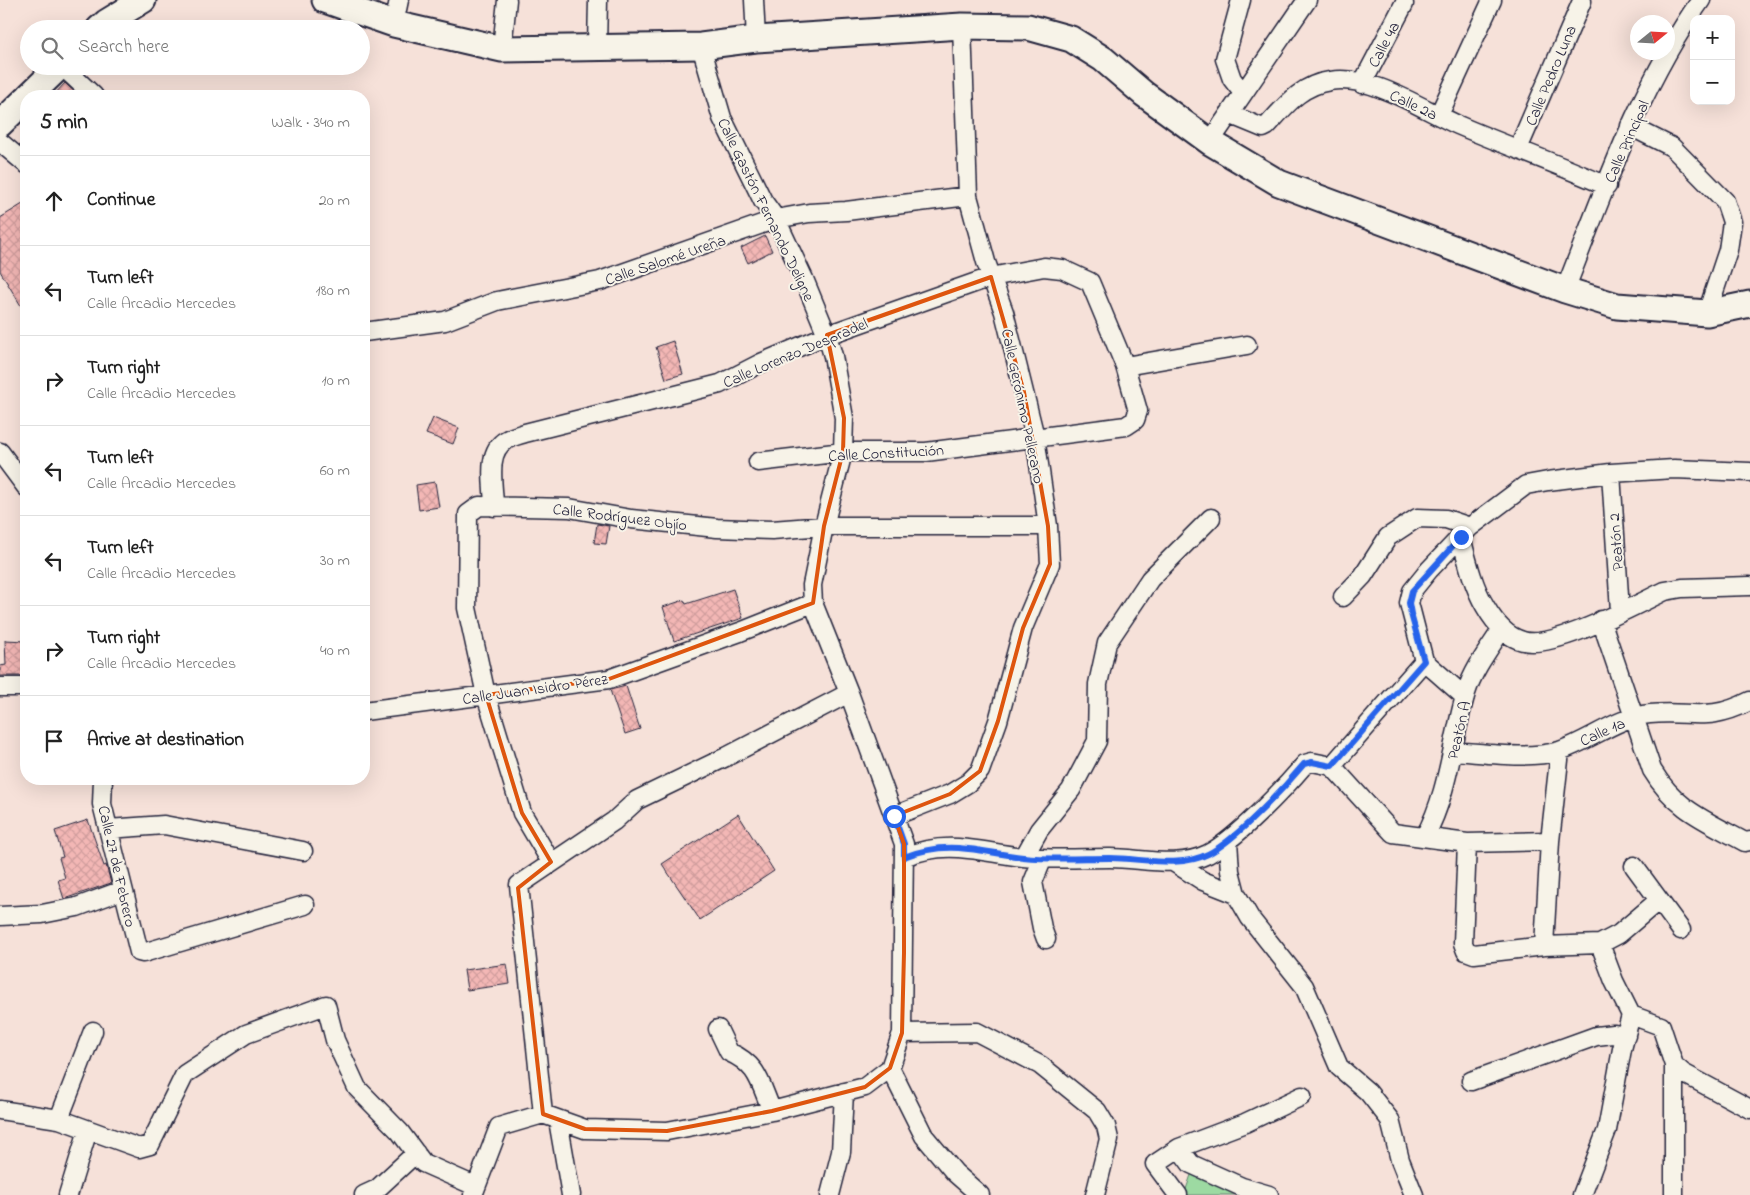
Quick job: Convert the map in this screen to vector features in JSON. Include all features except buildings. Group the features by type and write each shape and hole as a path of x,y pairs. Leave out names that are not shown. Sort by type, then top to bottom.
{"main road":[{"path":"110,20 143,0"},
{"path":"325,0 394,24 502,49 701,46 756,39 962,26 1028,27 1071,40 1103,59 1144,94 1210,142 1279,183 1566,290 1617,306 1707,313 1750,304"},
{"path":"35,90 51,75"},
{"path":"0,124 20,105"}],"street":[{"path":"394,24 398,0"},
{"path":"502,49 507,0"},
{"path":"597,47 598,0"},
{"path":"754,0 756,39"},
{"path":"1241,0 1225,59 1232,79 1243,93"},
{"path":"1210,142 1307,0"},
{"path":"1438,115 1492,0"},
{"name":"Calle Principal","path":"1566,290 1630,126 1685,23 1702,0"},
{"name":"Calle Pedro Luna","path":"1518,149 1582,1"},
{"name":"Calle 4a","path":"1362,84 1404,4"},
{"name":"Calle Gerónimo Pellerano","path":"894,816 950,794 968,783 980,771 998,721 1023,628 1047,575 1050,564 1048,526 1034,436 1004,312 991,277 968,196 962,26"},
{"name":"Calle Gastón Fernando Deligne","path":"701,46 722,118 764,201 776,219 827,335 844,418 844,452 824,526 812,585 813,603 849,693 904,844 902,1033 890,1068"},
{"path":"71,75 87,90"},
{"name":"Calle 2a","path":"1229,114 1250,124 1265,128 1299,92 1313,85 1332,80 1362,84 1399,95 1438,115 1607,186"},
{"path":"1630,126 1672,147 1724,201 1732,222 1728,250 1707,313"},
{"path":"0,142 20,159"},
{"name":"Calle Salomé Ureña","path":"370,331 445,320 497,301 600,281 776,219 809,213 846,211 968,196"},
{"name":"Calle Lorenzo Despradel","path":"494,507 493,461 495,450 505,440 533,430 720,384 760,363 827,335 991,277 1044,267 1062,269 1090,282 1125,366"},
{"path":"1125,366 1247,344"},
{"name":"Calle Constitución","path":"758,462 844,452 926,452 1034,436 1126,426 1135,420 1138,411 1125,366"},
{"path":"0,452 20,479"},
{"path":"1466,697 1424,661 1409,603 1412,591 1465,532 1526,485 1611,473 1674,469 1750,472"},
{"name":"Peatón 2","path":"1611,473 1620,612"},
{"name":"Calle Rodríguez Objío","path":"551,862 522,813 486,695 467,608 468,514 473,508 479,506 569,508 631,519 717,528 772,530 824,526 1048,526"},
{"path":"1024,857 1038,830 1071,790 1097,741 1098,684 1107,644 1150,579 1211,518"},
{"path":"1343,597 1363,576 1388,537 1417,518 1446,519 1465,532 1472,575 1484,605 1502,629 1522,641 1538,644 1558,638 1665,591 1682,588 1750,586"},
{"name":"Calle Juan Isidro Pérez","path":"370,710 609,678 740,632 813,603"},
{"path":"1601,620 1652,770 1663,789 1684,809 1745,842 1750,841"},
{"name":"Peatón A","path":"1425,836 1435,818 1466,697 1482,661 1502,629"},
{"path":"1332,766 1424,661"},
{"path":"0,687 20,688"},
{"path":"571,1195 551,1117 518,888 522,882 614,821 637,800 726,758 849,693"},
{"name":"Calle 1a","path":"1453,752 1542,755 1560,751 1634,717 1651,714 1706,716 1731,711 1750,701"},
{"path":"1544,946 1550,841 1560,751"},
{"path":"904,857 921,850 965,847 1024,857 1043,858 1113,858 1173,862 1206,855 1228,841 1304,764 1312,762 1332,766 1393,833 1467,843 1550,841"},
{"name":"Calle 27 de Febrero","path":"103,785 102,804 139,952 143,953 305,905"},
{"path":"108,829 164,825 303,851"},
{"path":"1228,841 1230,870 1236,894 1250,918 1304,986 1339,1067 1368,1092 1390,1120 1400,1160 1414,1195"},
{"path":"1467,843 1463,943 1466,952 1474,954 1544,946 1600,944 1619,934 1658,900"},
{"path":"1043,858 1033,882 1046,939"},
{"path":"1173,862 1202,881 1236,894"},
{"path":"1634,866 1680,930"},
{"path":"0,916 42,914 59,911 77,907 123,890"},
{"path":"1600,944 1614,980 1632,1015 1662,1026 1674,1065 1674,1195"},
{"path":"0,1110 59,1119 139,1148 145,1148 150,1145 185,1074 246,1034 326,1005 336,1040 357,1088 400,1132 423,1163 474,1190 499,1127 551,1117 585,1129 667,1131 772,1111 865,1087 890,1068 924,1136 955,1173 980,1195"},
{"path":"1582,1195 1607,1130 1632,1015"},
{"path":"718,1029 729,1052 744,1059 754,1069 772,1111"},
{"path":"59,1119 93,1030"},
{"path":"902,1033 977,1032 1040,1065 1097,1112 1106,1126 1109,1139 1095,1195"},
{"path":"1471,1081 1596,1036 1613,1034 1626,1036"},
{"path":"1674,1065 1683,1073 1750,1108"},
{"path":"830,1195 841,1152 844,1092"},
{"path":"1178,1195 1155,1164 1179,1148 1245,1123 1302,1096"},
{"path":"68,1195 88,1130"},
{"path":"1179,1148 1190,1164 1242,1187 1269,1195"},
{"path":"364,1195 377,1188 416,1153"}],"highlighted area":[{"path":"991,277 1024,392 1048,526 1050,564 1023,628 998,721 980,771 950,794 894,816 904,844 904,953 902,1033 890,1068 865,1087 772,1111 667,1131 585,1129 543,1114 518,888 551,862 522,813 486,695 609,679 813,603 824,526 843,452 844,418 827,335"}],"green space":[{"path":"1192,1172 1249,1195 1184,1195"}],"route":[{"path":"894,816 904,844 904,857 921,850 965,847 1024,857 1113,858 1173,862 1206,855 1228,841 1304,764 1312,762 1332,766 1424,661 1409,603 1412,591 1461,537"}]}
